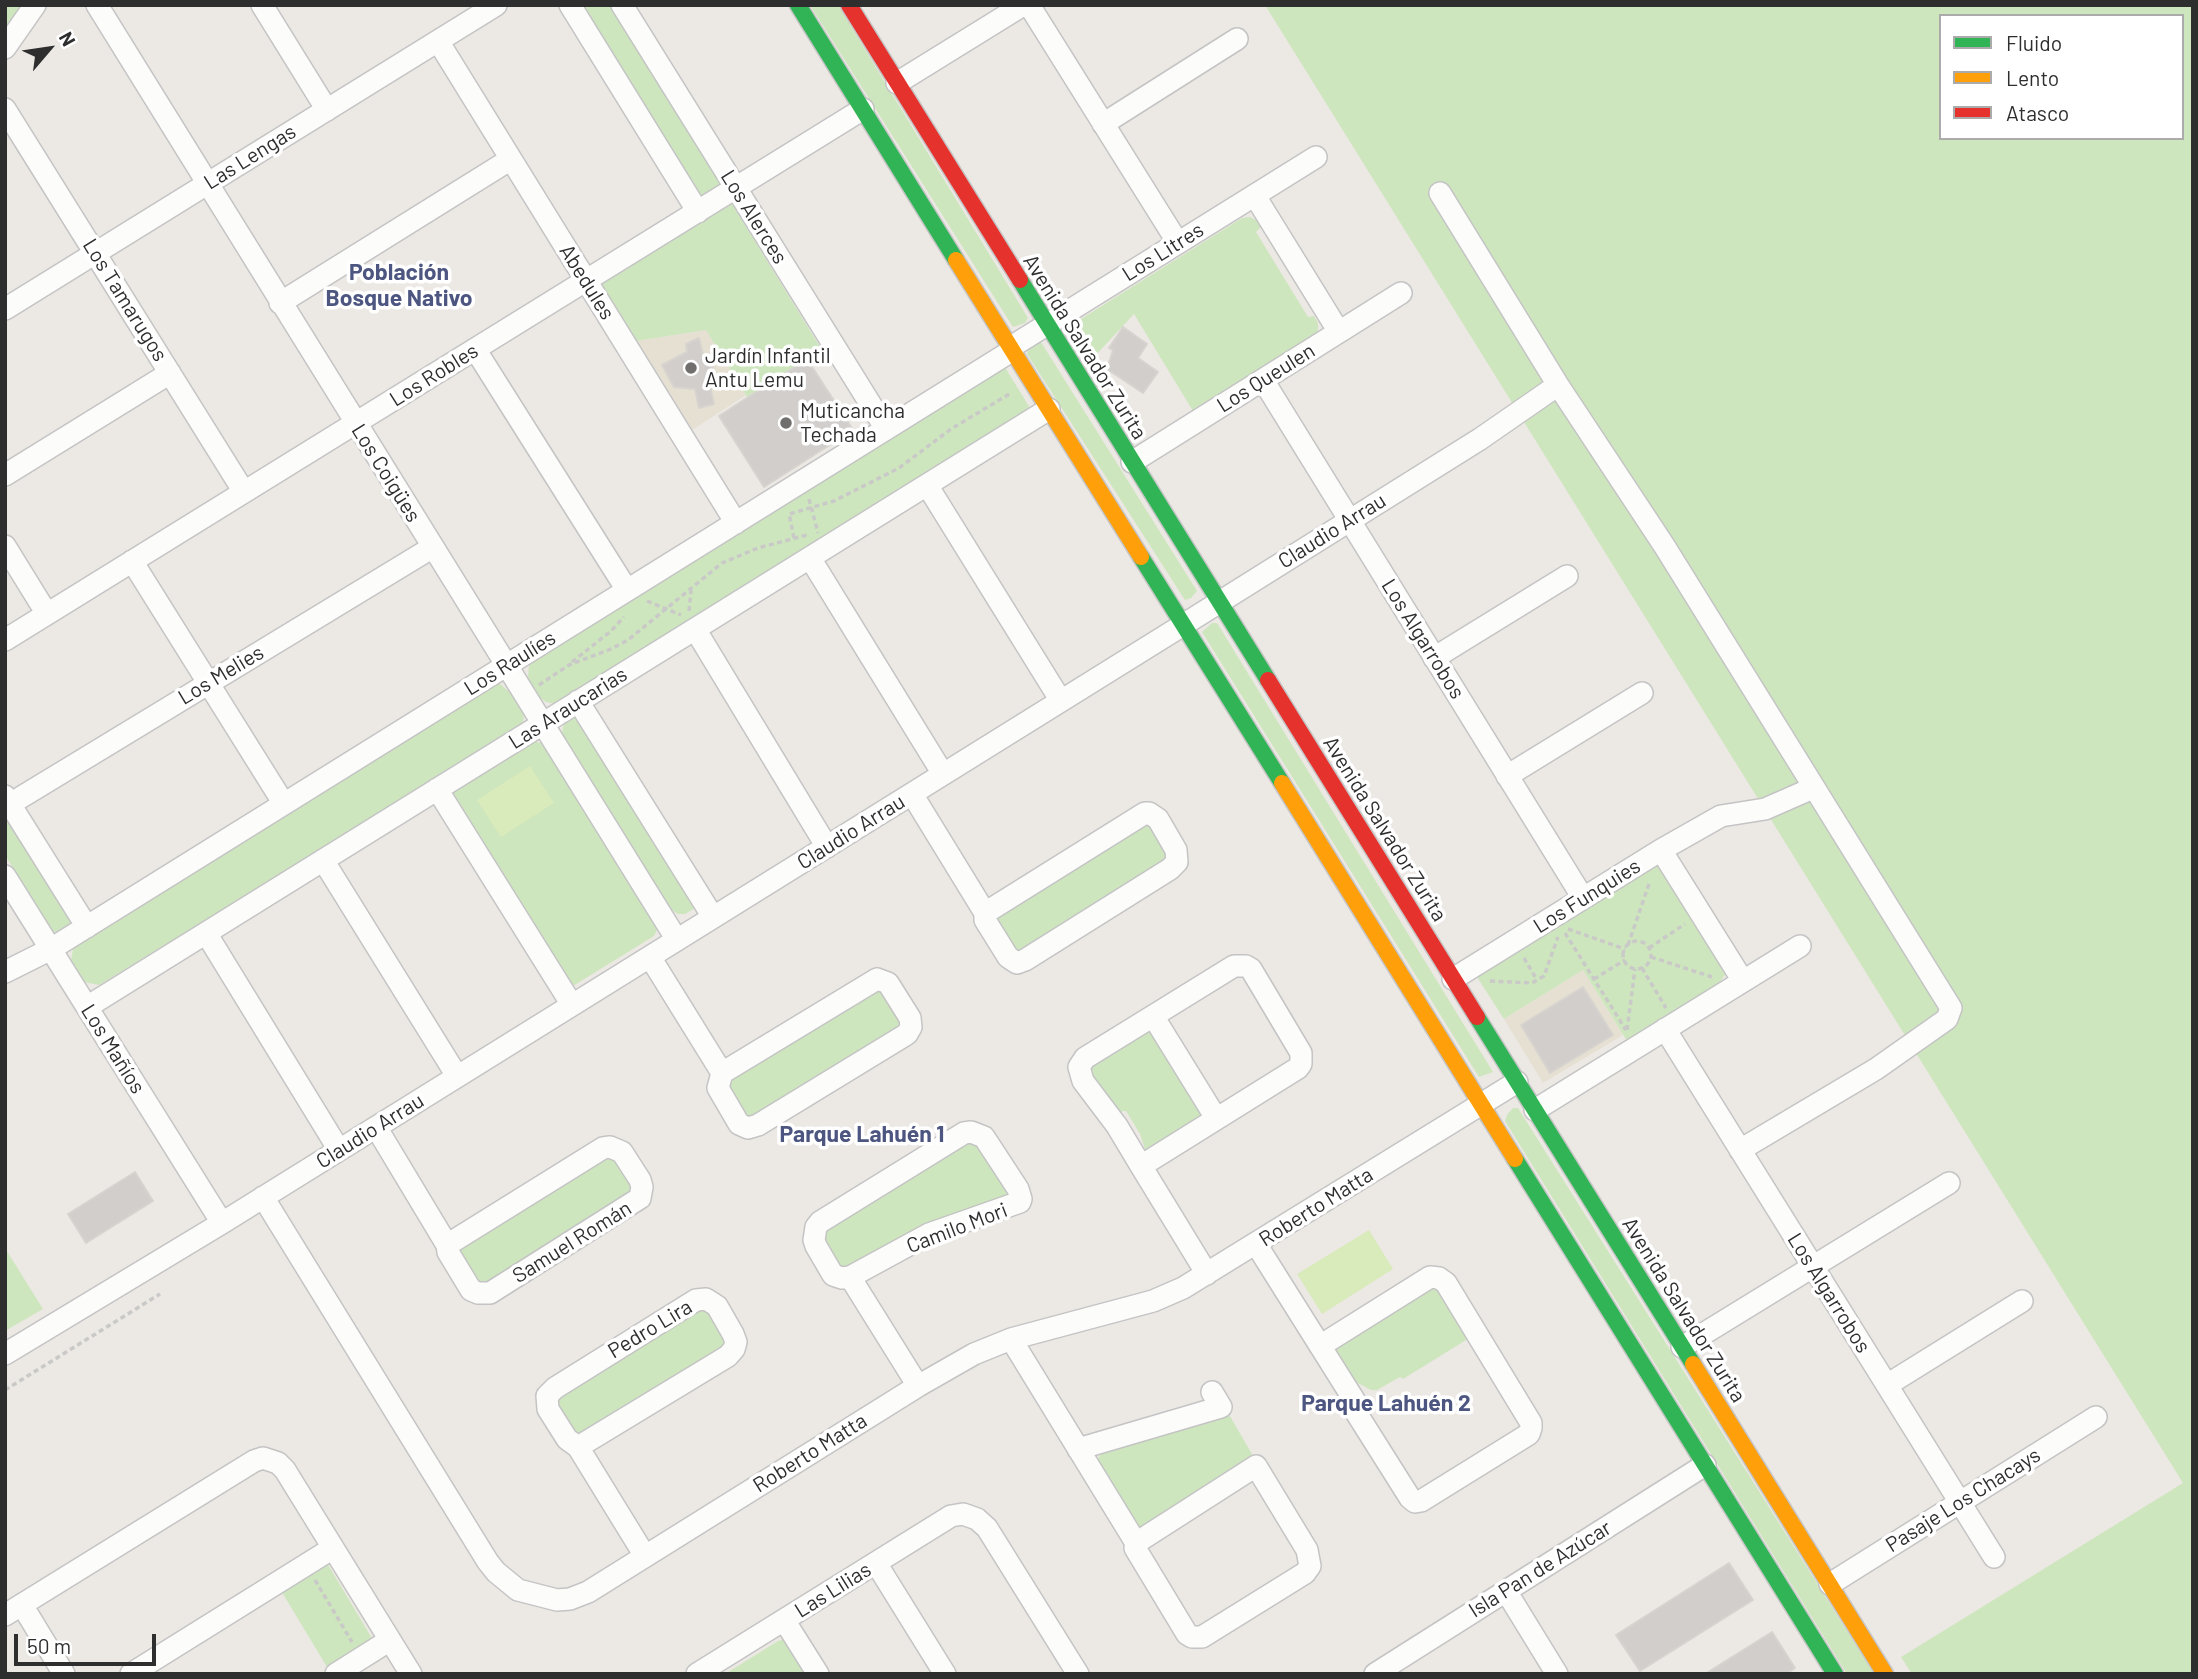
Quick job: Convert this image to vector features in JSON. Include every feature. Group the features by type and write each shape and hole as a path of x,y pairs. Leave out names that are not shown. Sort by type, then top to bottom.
{"main road":[{"path":"798,5 1835,1674"},
{"name":"Avenida Salvador Zurita","path":"849,5 1885,1674"}],"street":[{"path":"5,48 35,5"},
{"name":"Los Coigües","path":"96,5 677,940"},
{"path":"262,5 327,110"},
{"name":"Las Lengas","path":"5,309 496,5"},
{"path":"570,5 698,212"},
{"name":"Los Alerces","path":"622,5 886,429"},
{"path":"897,83 1023,5"},
{"path":"1029,5 1178,243"},
{"path":"1103,124 1237,39"},
{"name":"Abedules","path":"438,41 736,523"},
{"name":"Los Tamarugos","path":"5,109 244,492"},
{"name":"Los Robles","path":"5,640 863,109"},
{"name":"Los Litres","path":"1012,349 1047,324 1316,157"},
{"path":"280,303 511,159"},
{"path":"1440,193 1558,385 1665,547 1951,1008 1947,1019 1876,1069 1741,1150"},
{"path":"1255,196 1339,332"},
{"name":"Los Queulen","path":"1132,462 1401,293"},
{"path":"475,349 632,594"},
{"name":"Los Raulíes","path":"5,972 51,949 507,666 632,594 736,523 1012,349"},
{"path":"5,475 170,373"},
{"name":"Los Algarrobos","path":"1263,380 1583,898"},
{"name":"Claudio Arrau","path":"5,1354 222,1223 1219,603 1480,439 1558,385"},
{"name":"Las Araucarias","path":"87,1007 578,701 691,624 810,558 1049,409"},
{"path":"927,485 1061,701"},
{"path":"5,546 47,614"},
{"name":"Los Melies","path":"8,800 208,684 433,547"},
{"path":"810,558 943,775"},
{"path":"132,561 284,804"},
{"path":"1434,658 1567,576"},
{"path":"691,624 827,847"},
{"path":"1507,776 1642,693"},
{"path":"578,701 713,917"},
{"name":"Los Funquies","path":"1453,979 1661,850 1721,816 1765,809 1814,788"},
{"path":"437,789 572,1005"},
{"path":"912,794 985,913 985,920 1008,957 1017,963 1170,869 1177,862 1176,850 1158,819 1144,813 985,913"},
{"path":"8,800 87,927"},
{"path":"1661,850 1740,983"},
{"path":"323,860 457,1076"},
{"name":"Los Mañíos","path":"5,876 222,1223"},
{"path":"206,933 339,1150"},
{"path":"1535,1110 1800,946"},
{"path":"650,957 722,1073 718,1088 739,1124 748,1128 758,1125 907,1034 911,1022 888,983 877,979 722,1073"},
{"path":"1141,1166 1297,1068 1302,1058 1301,1053 1251,969 1234,965 1085,1058 1079,1068 1083,1081 1117,1126 1141,1166 1207,1275"},
{"path":"1153,1016 1216,1118"},
{"name":"Los Algarrobos","path":"1670,1026 1741,1150 1994,1557"},
{"name":"Roberto Matta","path":"263,1197 496,1572 518,1590 544,1598 570,1599 588,1592 956,1363 1011,1339 1153,1301 1207,1275 1517,1082"},
{"name":"Samuel Román","path":"376,1127 471,1290 478,1293 490,1293 636,1203 640,1198 642,1186 622,1152 615,1148 603,1148 447,1245"},
{"name":"Camilo Mori","path":"964,1133 977,1133 984,1137 1018,1189 1020,1202 929,1234 850,1277 833,1275 816,1246 814,1234 820,1222 964,1133"},
{"path":"1682,1348 1949,1183"},
{"path":"1256,1244 1320,1346 1356,1403 1357,1414 1415,1502 1421,1501 1529,1434 1531,1423 1446,1283 1438,1278 1430,1277 1320,1346"},
{"name":"Camilo Mori","path":"850,1277 918,1386"},
{"name":"Pedro Lira","path":"578,1447 728,1356 736,1342 717,1306 706,1299 696,1300 550,1391 547,1396 548,1409 567,1439 578,1447 645,1556"},
{"path":"1887,1385 2022,1301"},
{"path":"1011,1339 1136,1543 1135,1548 1187,1634 1202,1637 1305,1573 1310,1566 1307,1550 1256,1466 1136,1543"},
{"path":"1078,1448 1221,1408 1212,1392"},
{"name":"Pasaje Los Chacays","path":"1830,1584 2096,1417"},
{"path":"64,1674 13,1610 254,1461 263,1458 271,1459 285,1470 411,1674"},
{"name":"Isla Pan de Azúcar","path":"1375,1674 1705,1465"},
{"name":"Las Lilias","path":"697,1674 951,1516 963,1514 971,1516 987,1528 1077,1674"},
{"path":"131,1674 333,1548"},
{"path":"876,1563 945,1674"},
{"path":"1506,1591 1557,1674"},
{"path":"784,1619 818,1674"},
{"path":"343,1669 390,1640"}],"path":[{"path":"794,538 789,514 812,509 852,493 899,468 951,429 1017,390"},
{"path":"569,665 628,640 722,563 758,548 818,533 804,480"},
{"path":"691,588 691,624"},
{"path":"525,695 569,665 611,631 632,594 667,609 691,624"},
{"path":"1561,927 1627,947 1639,942 1649,948 1651,957 1642,968 1629,966 1625,960 1627,947 1661,850"},
{"path":"1649,948 1700,913"},
{"path":"1561,927 1627,1032 1636,969"},
{"path":"1485,981 1532,983 1544,976 1561,927"},
{"path":"1514,942 1537,980"},
{"path":"1651,957 1740,983"},
{"path":"1594,979 1625,960"},
{"path":"1642,968 1670,1026"},
{"path":"5,1390 160,1294"},
{"path":"294,1573 314,1579 354,1645 343,1669"}],"shaded area":[{"name":"Jardín Infantil Antu Lemu","path":"706,330 746,395 692,430 636,341"},
{"path":"1583,970 1623,1035 1543,1083 1504,1019"}],"green space":[{"path":"5,5 30,5 5,40"},
{"path":"576,5 610,5 720,184 696,199"},
{"path":"810,5 838,5 1028,318 1025,323 1013,327"},
{"path":"1265,5 2193,5 2193,1674 1912,1674 1901,1657 2183,1483"},
{"path":"732,204 822,350 747,397 706,330 636,341 600,284"},
{"path":"1250,217 1261,227 1256,232 1308,317 1314,316 1318,323 1314,336 1193,411 1134,314 1094,357 1073,324 1242,218"},
{"path":"1039,339 1197,591 1191,598 1185,600 1027,354 1030,344"},
{"path":"1001,369 1006,369 1030,408 1027,413 555,704 539,697 528,677 529,665 535,658"},
{"path":"1212,623 1217,623 1493,1072 1479,1077 1202,632"},
{"path":"499,683 513,695 521,707 524,718 518,730 99,985 84,982 71,960 74,944"},
{"path":"577,713 697,907 685,914 678,914 670,909 562,734 564,721"},
{"path":"532,741 546,744 656,924 654,936 573,986 567,986 450,801 451,791"},
{"path":"530,766 554,803 501,837 477,800"},
{"path":"5,803 74,921 56,932 52,931 5,855"},
{"path":"1146,818 1172,856 1019,955 992,916"},
{"path":"1657,866 1724,968 1725,975 1720,982 1627,1041 1583,970 1504,1019 1477,977 1651,867"},
{"path":"880,985 905,1028 744,1121 726,1080"},
{"path":"1148,1026 1207,1113 1146,1152 1140,1134 1126,1111 1117,1115 1086,1075 1088,1063"},
{"path":"1513,1108 1518,1108 1874,1674 1847,1674 1505,1121"},
{"path":"974,1138 1012,1196 848,1272 837,1270 819,1232"},
{"path":"609,1152 637,1190 482,1289 457,1255 459,1246"},
{"path":"1369,1230 1393,1269 1322,1314 1297,1274"},
{"path":"5,1248 43,1309 5,1331"},
{"path":"1436,1283 1471,1337 1403,1379 1400,1377 1377,1390 1371,1390 1354,1381 1335,1345"},
{"path":"706,1304 731,1342 581,1438 571,1436 552,1398"},
{"path":"1227,1411 1256,1461 1144,1530 1139,1527 1097,1460 1105,1448"},
{"path":"327,1563 373,1640 330,1672 280,1589"},
{"path":"785,1639 806,1674 725,1674 778,1641"}],"building":[{"path":"1123,327 1147,344 1138,358 1158,372 1143,393 1107,369 1113,350 1109,348"},
{"path":"699,338 705,364 710,362 718,378 709,382 714,404 699,408 695,389 674,387 662,365 687,352 686,344"},
{"name":"Muticancha Techada","path":"807,359 853,430 764,487 719,416"},
{"path":"1583,987 1613,1035 1550,1073 1521,1025"},
{"path":"135,1172 153,1201 86,1243 68,1214"},
{"path":"1729,1563 1753,1600 1640,1671 1616,1635"},
{"path":"1772,1632 1795,1668 1786,1674 1705,1674"}],"traffic: fast":[{"path":"798,5 956,260"},
{"path":"1020,280 1268,680"},
{"path":"1141,557 1282,783"},
{"path":"1477,1017 1693,1364"},
{"path":"1515,1159 1835,1674"}],"traffic: slow":[{"path":"956,260 1141,557"},
{"path":"1282,783 1515,1159"},
{"path":"1693,1364 1885,1674"}],"traffic: jam":[{"path":"849,5 1020,280"},
{"path":"1268,680 1477,1017"}],"place":[{"name":"Jardín Infantil Antu Lemu","path":"691,368"},
{"name":"Muticancha Techada","path":"786,423"}],"district":[{"name":"Población Bosque Nativo","path":"399,285"},
{"name":"Parque Lahuén 1","path":"862,1134"},
{"name":"Parque Lahuén 2","path":"1386,1403"}]}
